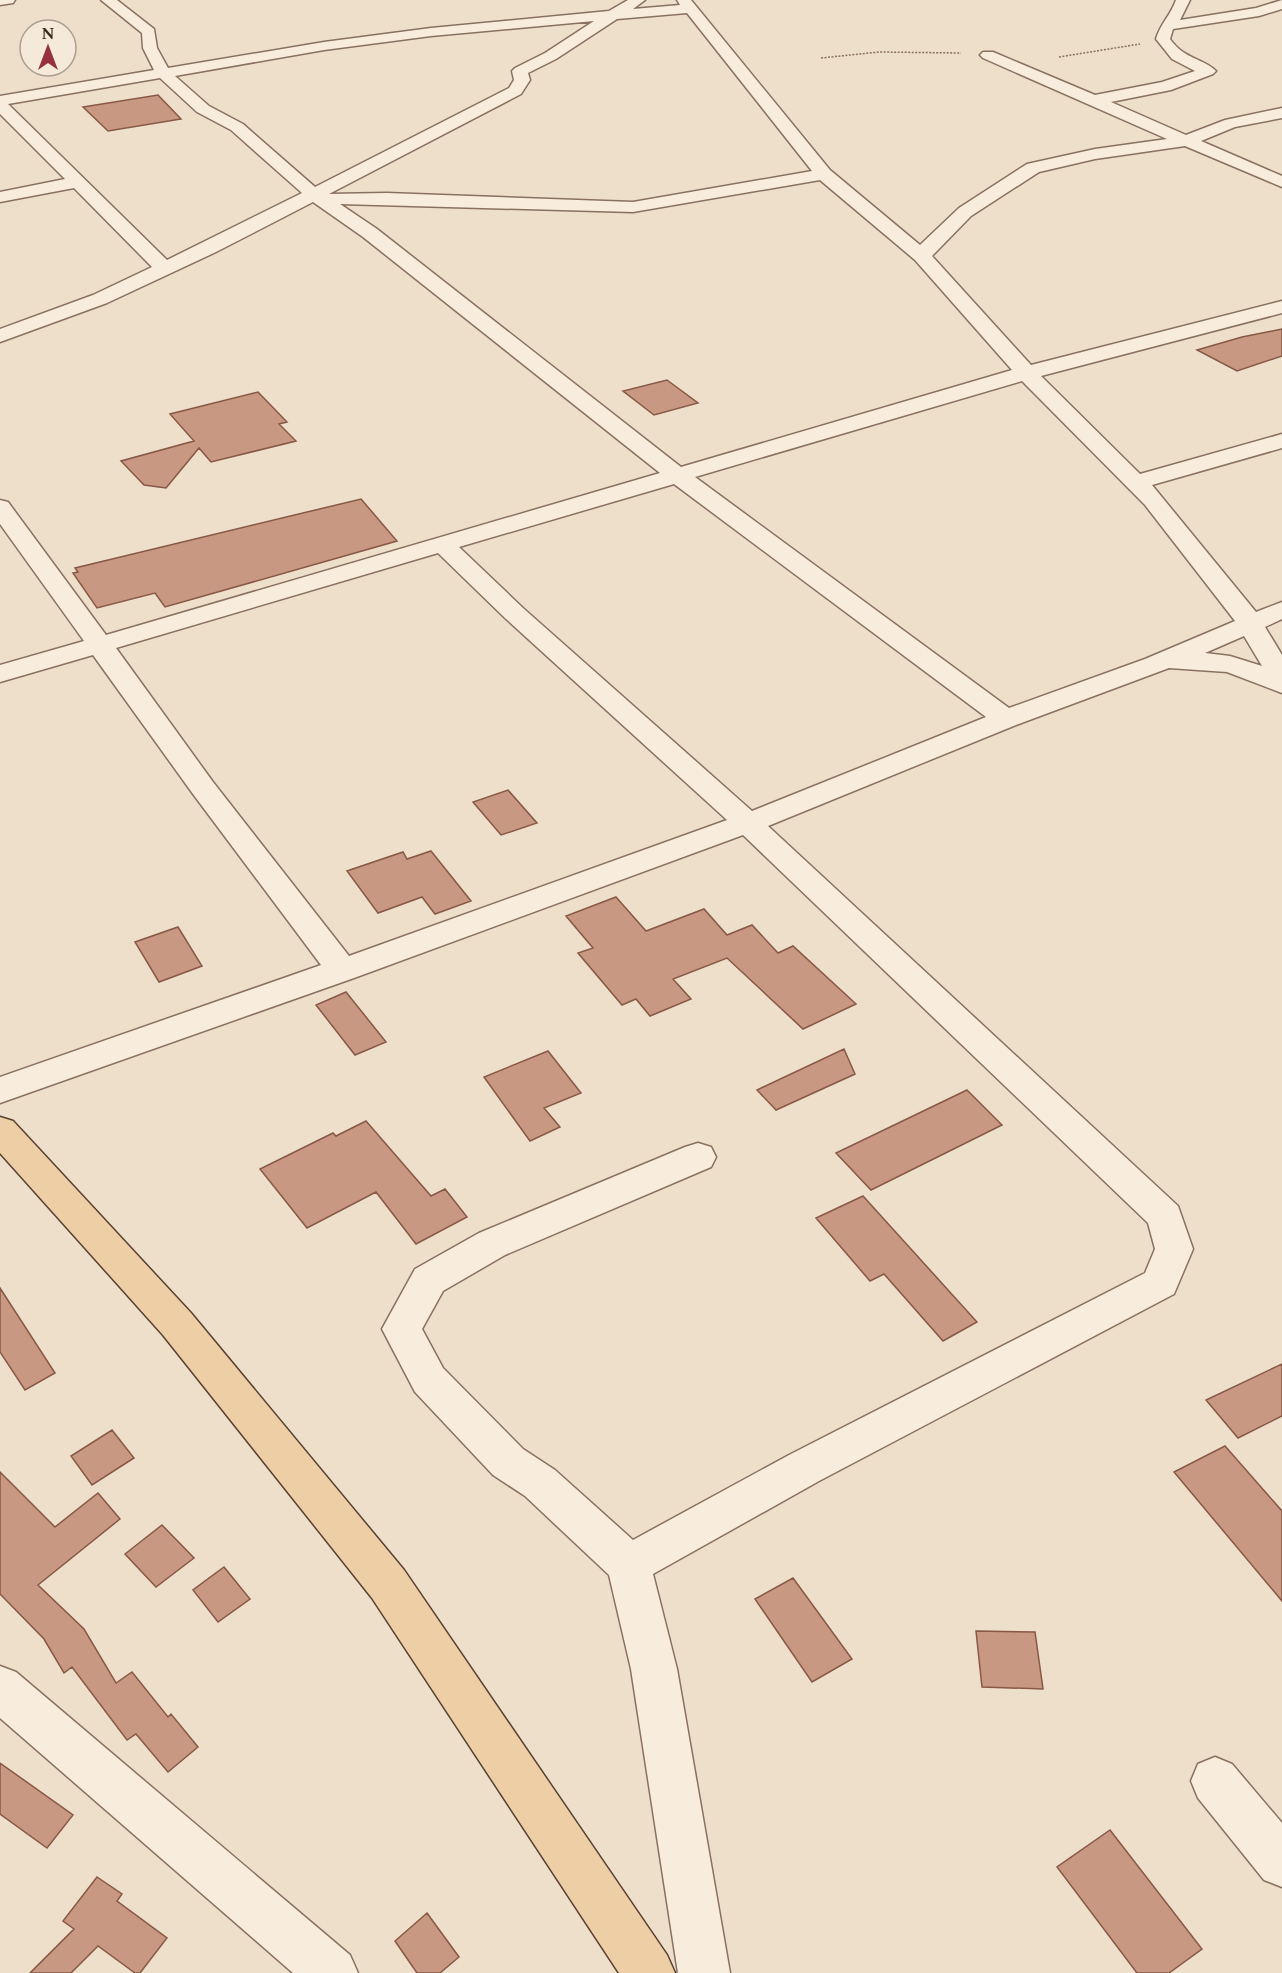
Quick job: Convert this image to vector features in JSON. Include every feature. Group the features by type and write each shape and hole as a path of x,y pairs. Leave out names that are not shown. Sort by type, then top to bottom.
{"main road":[{"path":"0,1130 177,1324 388,1584 649,1973"}],"street":[{"path":"0,1 8,0"},
{"path":"108,0 149,32 150,48 164,74 203,109 237,127 316,196 370,233 677,475 1006,719"},
{"path":"0,336 100,299 316,196 515,91 522,80 520,71 539,63 611,15 638,0"},
{"path":"1091,101 1157,88 1208,71 1183,62 1172,54 1163,39 1167,26 1179,12 1183,0"},
{"path":"0,103 348,43 611,15 687,4 768,100 824,174 922,256 1026,373 1160,508 1239,605 1282,677"},
{"path":"1167,26 1259,12 1282,4"},
{"path":"1259,12 1282,19"},
{"path":"988,55 1282,182"},
{"path":"0,103 164,267"},
{"path":"922,256 932,242 965,212 1033,168 1095,154 1185,141 1231,123 1282,113"},
{"path":"316,196 633,207 824,174"},
{"path":"0,197 78,182"},
{"path":"0,674 1026,373 1282,307"},
{"path":"1135,483 1282,441"},
{"path":"0,507 203,788 342,970"},
{"path":"443,545 514,613 748,823 1165,1216 1174,1249 1160,1283 825,1457 630,1565"},
{"path":"0,1090 342,970 748,823 1006,719 1154,665 1282,610"},
{"path":"1154,665 1193,660 1229,662 1282,685"},
{"path":"698,1157 492,1244 429,1280 402,1329 429,1380 508,1462 540,1483 630,1565 654,1669 704,1973"},
{"path":"0,1688 332,1973"},
{"path":"1215,1781 1282,1862"}],"building":[{"path":"158,95 181,119 108,131 83,107"},
{"path":"1282,329 1282,356 1237,371 1197,350 1242,337"},
{"path":"667,380 698,403 654,415 623,391"},
{"path":"258,392 287,422 279,424 296,441 211,462 199,448 166,488 144,485 121,461 194,441 170,414"},
{"path":"361,499 397,541 165,607 155,593 97,608 73,573 78,572 75,568"},
{"path":"508,790 537,823 501,835 473,802"},
{"path":"431,851 471,901 435,914 422,897 378,913 347,871 403,852 407,859"},
{"path":"616,897 646,931 704,909 727,935 752,925 778,953 793,946 856,1004 803,1029 727,958 673,979 691,999 650,1016 636,999 622,1005 578,953 593,948 566,916"},
{"path":"178,927 202,966 159,982 135,942"},
{"path":"346,992 386,1042 355,1055 316,1005"},
{"path":"844,1049 855,1074 776,1110 757,1090"},
{"path":"548,1051 581,1093 544,1108 560,1127 530,1141 484,1077"},
{"path":"967,1090 1002,1125 871,1190 836,1153"},
{"path":"366,1121 431,1196 445,1189 467,1217 416,1244 376,1192 307,1228 260,1169 333,1133 336,1136"},
{"path":"863,1196 977,1322 943,1341 884,1274 870,1281 816,1218"},
{"path":"0,1288 55,1373 25,1390 0,1352"},
{"path":"1282,1364 1282,1416 1238,1438 1206,1400"},
{"path":"112,1430 134,1458 92,1485 71,1456"},
{"path":"1225,1446 1282,1511 1282,1601 1174,1472"},
{"path":"0,1472 55,1527 98,1493 120,1519 38,1585 84,1629 116,1683 132,1672 168,1717 171,1714 198,1747 168,1772 136,1734 127,1740 72,1667 64,1673 44,1639 0,1594"},
{"path":"162,1525 194,1558 156,1587 125,1554"},
{"path":"224,1567 250,1599 218,1622 193,1590"},
{"path":"793,1578 852,1659 812,1682 755,1599"},
{"path":"976,1631 1035,1632 1043,1689 982,1687"},
{"path":"0,1763 73,1815 47,1848 0,1814"},
{"path":"1110,1830 1202,1949 1169,1973 1137,1973 1057,1867"},
{"path":"97,1877 122,1894 117,1901 167,1938 140,1973 135,1973 98,1946 71,1973 30,1973 74,1929 63,1921"},
{"path":"427,1913 459,1957 440,1973 417,1973 395,1941"}]}
